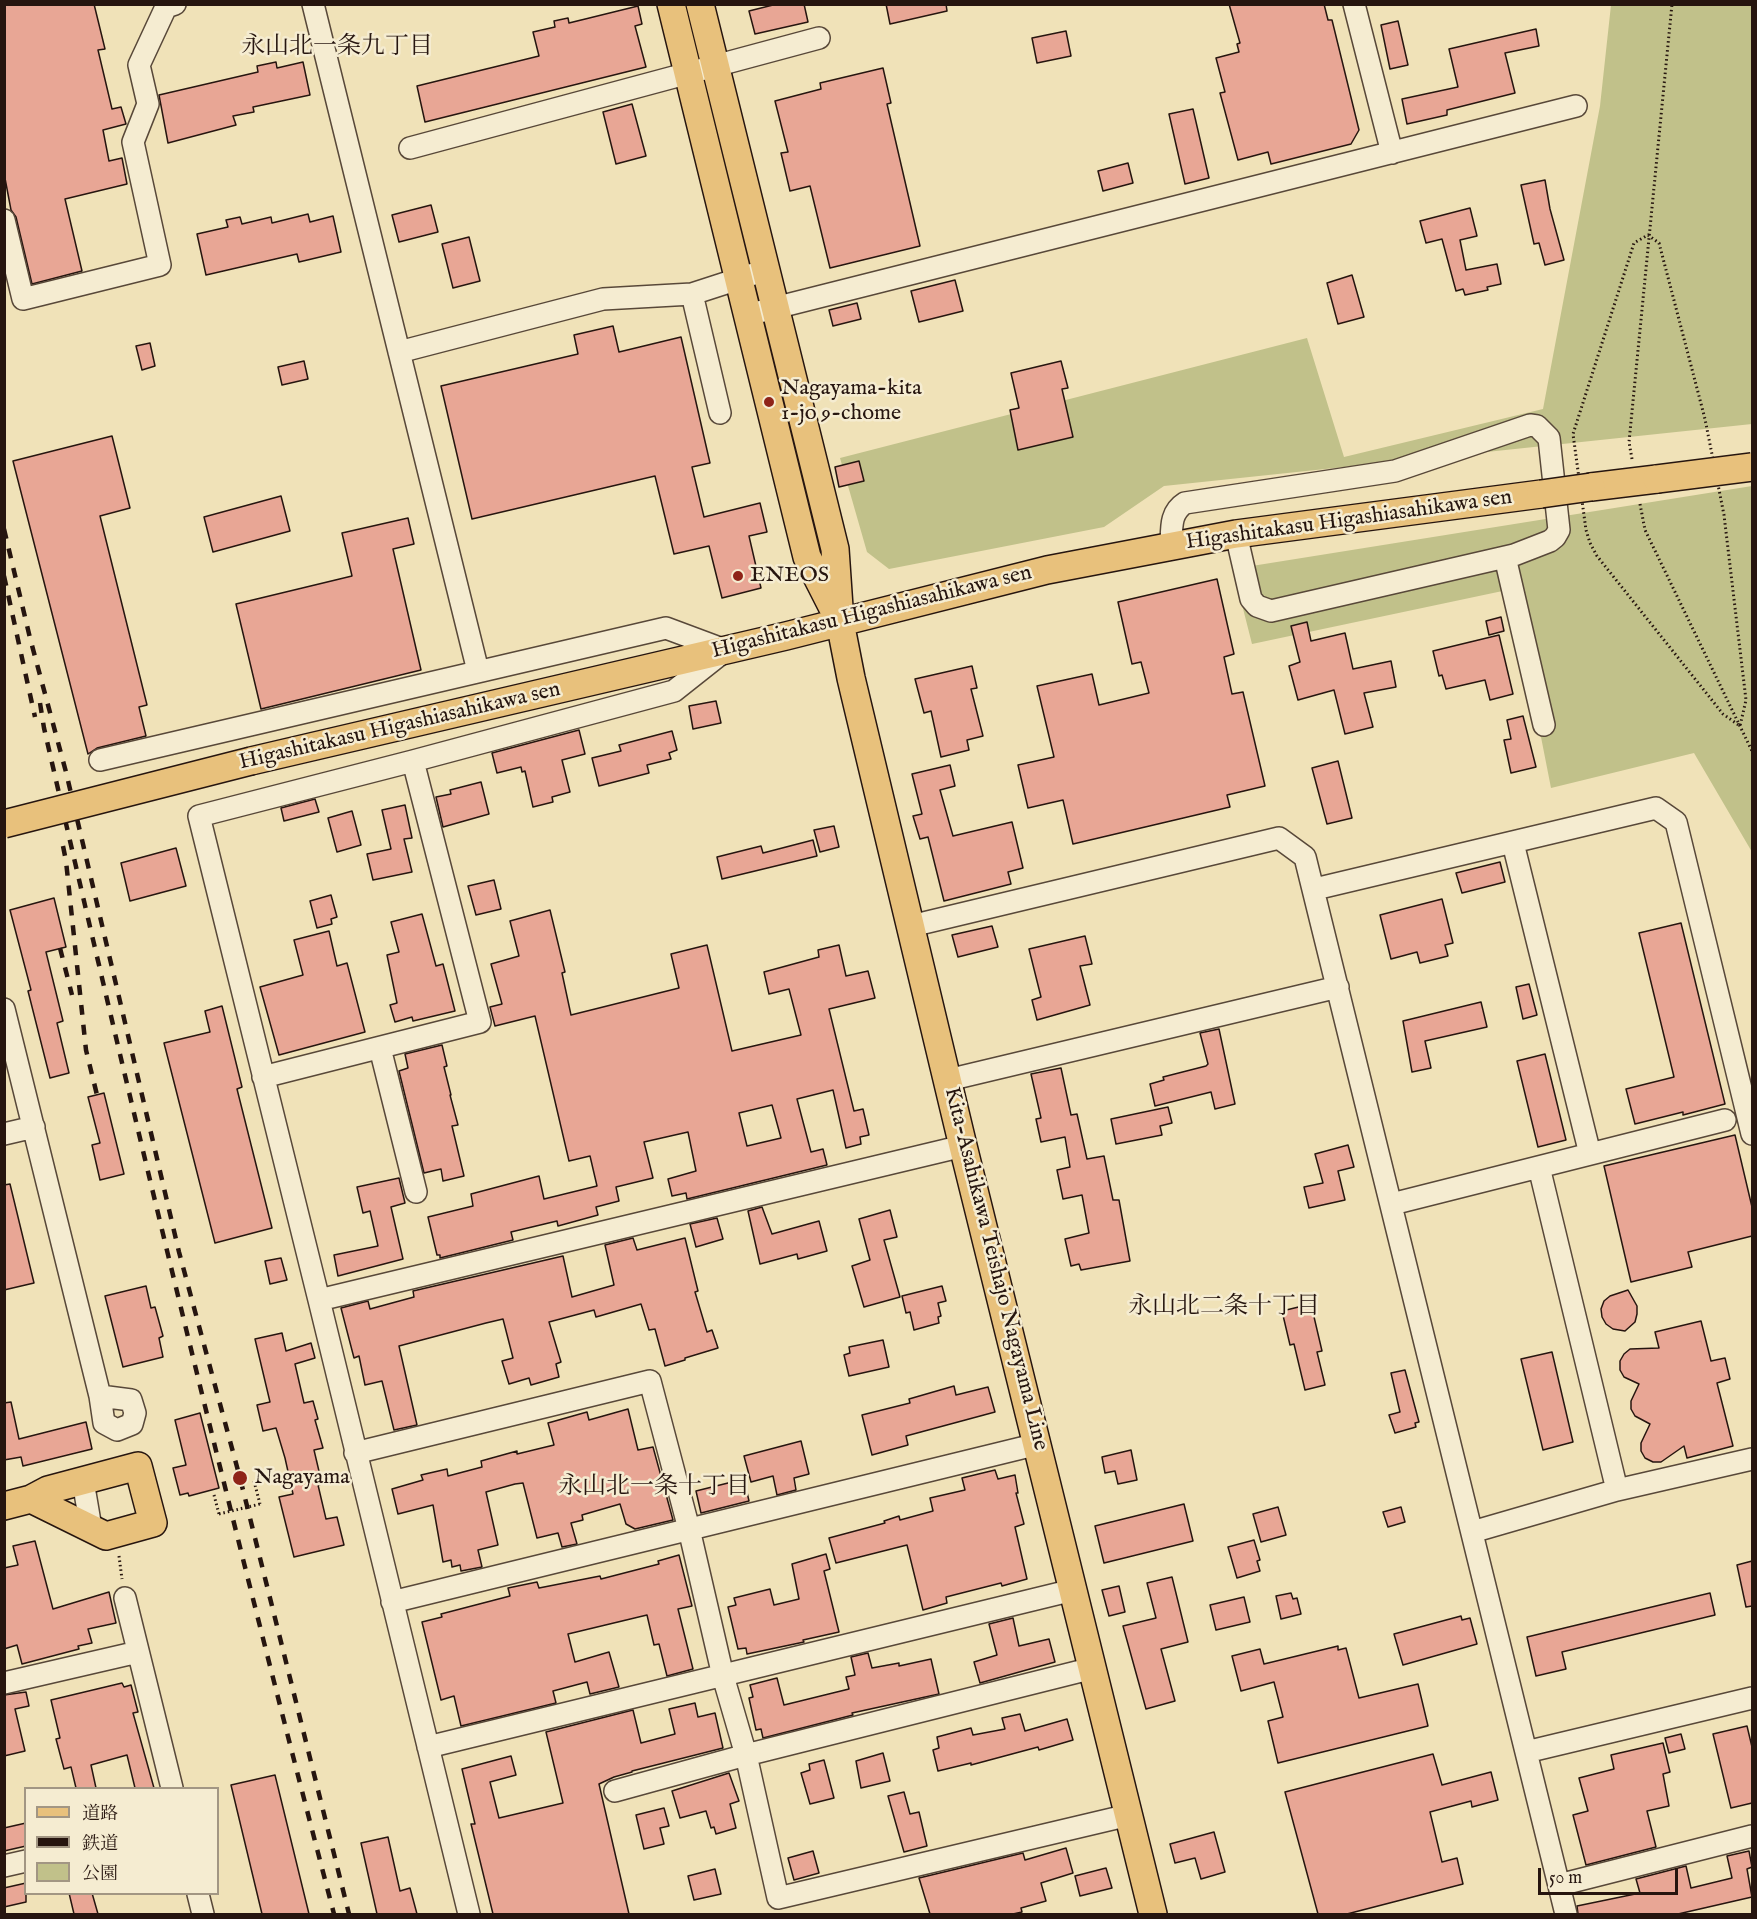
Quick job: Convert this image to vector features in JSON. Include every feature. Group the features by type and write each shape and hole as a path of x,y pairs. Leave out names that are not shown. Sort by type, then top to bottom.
{"main road":[{"name":"Kita-Asahikawa Teishajo Nagayama Line","path":"671,4 807,557 840,622"},
{"name":"Kita-Asahikawa Teishajo Nagayama Line","path":"700,4 835,549 840,622 851,678 963,1146 1154,1914"},
{"name":"Higashitakasu Higashiasahikawa sen","path":"4,824 251,761 725,650 1047,570 1236,534 1752,467"},
{"path":"4,1506 31,1499 48,1490 138,1466 153,1523 103,1531 31,1499"}],"street":[{"path":"4,220 23,299 160,265 133,142 148,105 139,65 166,7 176,4"},
{"path":"314,4 478,671"},
{"path":"1354,4 1392,153"},
{"path":"410,148 819,38"},
{"path":"747,315 1576,106"},
{"path":"399,352 603,299 692,294 766,270"},
{"path":"692,294 720,413"},
{"path":"1171,547 1173,517 1177,508 1185,503 1395,471 1530,425 1537,426 1549,438 1559,530 1550,541 1506,557 1271,611 1257,606 1251,599 1236,534"},
{"path":"1506,557 1544,725"},
{"path":"100,760 666,628 725,650"},
{"path":"469,1914 199,816 674,691 725,650"},
{"path":"264,1077 480,1022 414,761"},
{"path":"1315,888 1656,808 1676,822 1752,1134"},
{"path":"911,926 1279,838 1305,857 1315,888 1566,1914"},
{"path":"1514,843 1590,1154"},
{"path":"948,1080 1338,987"},
{"path":"4,1009 100,1396"},
{"path":"380,1048 416,1192"},
{"path":"1392,1204 1725,1120"},
{"path":"4,1134 34,1127"},
{"path":"319,1300 963,1146"},
{"path":"1539,1167 1617,1490"},
{"path":"355,1453 650,1381 689,1529 723,1676 746,1755 778,1898 1129,1815"},
{"path":"392,1602 1038,1444"},
{"path":"1472,1532 1617,1490 1752,1459"},
{"path":"83,1481 103,1531"},
{"path":"428,1747 1073,1590"},
{"path":"125,1598 172,1787"},
{"path":"4,1683 138,1652"},
{"path":"615,1791 746,1755 1094,1668"},
{"path":"1526,1752 1752,1698"},
{"path":"1559,1885 1752,1836"},
{"path":"4,1866 24,1861"},
{"path":"198,1895 203,1914"}],"path":[{"path":"1672,4 1629,442 1647,480 1645,530 1752,751"},
{"path":"1648,235 1634,243 1573,434 1586,530 1590,543 1605,565 1723,714 1740,726"},
{"path":"214,1495 219,1514 260,1504 254,1481"},
{"path":"103,1531 125,1598"}],"green space":[{"path":"1611,5 1752,5 1752,424 1164,486 1104,527 889,569 867,552 840,458 1307,338 1344,457 1543,409 1600,106"},
{"path":"1752,486 1752,852 1694,753 1551,788 1512,589 1252,644 1233,569"}],"building":[{"path":"4,4 94,4 105,49 98,50 112,109 121,107 126,124 103,130 109,161 122,158 127,184 65,199 82,271 32,284 16,217 11,210 4,173"},
{"path":"777,4 804,4 808,22 755,34 749,11"},
{"path":"886,4 946,4 947,11 890,24"},
{"path":"1229,4 1324,4 1328,20 1332,20 1359,130 1351,144 1271,164 1268,152 1238,160 1220,93 1225,92 1216,58 1239,52 1237,44 1240,43"},
{"path":"638,6 642,24 635,26 646,67 425,122 417,86 539,56 533,32 555,27 554,21 568,18 569,23"},
{"path":"1398,21 1408,65 1390,69 1381,25"},
{"path":"1536,29 1539,46 1505,53 1515,93 1447,110 1447,115 1407,124 1402,99 1458,87 1449,49"},
{"path":"1066,31 1071,56 1037,63 1032,38"},
{"path":"276,62 277,68 303,62 310,95 253,107 254,112 233,116 236,125 168,143 159,95 258,72 257,66"},
{"path":"883,68 891,103 887,104 920,246 830,268 810,186 790,191 781,153 788,152 775,101 821,89 820,83"},
{"path":"632,104 646,156 616,164 603,112"},
{"path":"1193,109 1209,178 1185,184 1169,114"},
{"path":"1128,163 1133,183 1103,191 1098,171"},
{"path":"1545,180 1550,209 1564,260 1545,265 1539,243 1534,244 1521,185"},
{"path":"431,205 438,232 399,242 392,215"},
{"path":"1470,208 1477,236 1460,240 1466,270 1497,264 1501,284 1487,287 1488,290 1465,295 1463,289 1456,291 1442,239 1426,243 1420,221"},
{"path":"308,214 310,222 333,216 341,252 299,262 297,254 206,275 197,234 228,227 226,220 240,217 242,224 271,217 272,223"},
{"path":"469,237 480,281 453,288 442,244"},
{"path":"1352,275 1364,317 1338,324 1327,283"},
{"path":"955,280 963,311 919,322 911,291"},
{"path":"857,303 861,319 833,326 829,310"},
{"path":"613,326 619,352 681,337 710,463 692,467 704,517 760,503 767,532 749,536 761,588 722,598 709,546 674,554 655,476 472,519 441,386 578,354 574,335"},
{"path":"150,343 155,366 142,370 136,346"},
{"path":"304,361 308,379 282,385 278,367"},
{"path":"1061,361 1068,388 1062,389 1073,437 1018,450 1010,410 1019,408 1011,373"},
{"path":"112,436 130,508 100,516 147,705 139,707 146,736 97,748 88,754 13,461"},
{"path":"859,461 864,481 839,487 835,467"},
{"path":"281,496 290,531 213,552 204,517"},
{"path":"408,518 414,544 393,549 421,670 261,709 236,604 352,576 342,533"},
{"path":"1217,579 1234,654 1224,657 1232,694 1243,692 1265,786 1227,795 1230,807 1073,844 1063,800 1028,808 1018,765 1054,757 1037,686 1092,674 1099,705 1149,693 1141,662 1132,664 1118,602"},
{"path":"1501,617 1504,631 1489,635 1486,621"},
{"path":"1307,622 1311,641 1345,633 1353,669 1391,661 1396,687 1364,693 1373,727 1345,734 1334,690 1298,700 1289,666 1300,662 1291,626"},
{"path":"1499,635 1513,694 1490,700 1485,680 1446,689 1442,675 1439,676 1433,651"},
{"path":"972,666 977,688 971,689 983,736 967,740 969,750 941,757 931,711 924,713 915,679"},
{"path":"716,701 721,723 693,729 689,706"},
{"path":"1523,716 1536,767 1511,773 1504,740 1511,739 1507,720"},
{"path":"579,730 585,754 562,760 570,792 552,797 553,802 533,807 525,771 522,772 521,767 497,773 492,753"},
{"path":"672,731 677,750 669,753 671,759 647,765 649,773 599,786 592,758 621,751 619,745"},
{"path":"1338,761 1352,818 1327,824 1312,768"},
{"path":"950,765 955,786 940,790 953,836 1012,822 1023,868 1008,872 1011,884 944,901 928,837 920,839 913,816 922,814 912,774"},
{"path":"481,782 489,814 443,827 436,797 451,794 450,790"},
{"path":"315,799 319,812 284,821 281,808"},
{"path":"405,805 412,838 404,839 412,872 373,880 367,854 391,849 382,810"},
{"path":"352,811 361,845 337,852 328,818"},
{"path":"834,826 839,847 820,852 814,830"},
{"path":"813,840 817,856 722,879 717,857 761,846 763,853"},
{"path":"176,848 186,886 130,901 121,863"},
{"path":"1500,862 1505,882 1462,893 1456,873"},
{"path":"494,880 501,909 476,915 468,886"},
{"path":"331,895 337,917 331,919 332,924 317,928 310,901"},
{"path":"54,898 66,947 46,952 63,1021 57,1023 69,1073 50,1078 28,991 31,990 10,910"},
{"path":"1442,899 1453,943 1445,945 1448,956 1420,963 1417,952 1391,959 1380,915"},
{"path":"550,910 565,972 562,973 571,1015 679,988 671,954 707,945 732,1051 801,1035 789,989 769,994 764,972 819,957 818,950 839,945 846,976 868,971 875,998 829,1009 854,1111 863,1109 869,1135 860,1137 861,1144 846,1148 833,1090 797,1099 811,1152 823,1149 827,1165 687,1199 686,1193 672,1196 668,1179 696,1171 688,1132 644,1142 653,1178 616,1187 619,1201 596,1207 598,1215 558,1226 557,1221 511,1232 513,1240 440,1258 440,1255 437,1255 428,1217 473,1206 471,1194 539,1176 544,1199 597,1186 590,1156 569,1161 535,1016 495,1026 490,1007 502,1004 491,964 519,956 510,921","holes":["772,1105 781,1138 747,1146 739,1113"]},
{"path":"422,914 436,966 443,964 455,1011 413,1021 412,1017 395,1022 390,1005 397,1003 387,955 399,952 391,922"},
{"path":"1681,923 1725,1104 1635,1124 1626,1089 1674,1077 1639,933"},
{"path":"992,926 998,947 958,957 952,935"},
{"path":"329,931 337,966 347,963 365,1032 279,1055 260,987 303,975 294,940"},
{"path":"1085,936 1092,964 1080,966 1090,1005 1037,1020 1032,1000 1041,997 1029,949"},
{"path":"1529,984 1537,1015 1523,1019 1516,987"},
{"path":"1481,1002 1487,1027 1425,1041 1431,1068 1412,1072 1403,1021"},
{"path":"222,1006 242,1087 237,1089 272,1228 215,1243 164,1043 210,1032 205,1011"},
{"path":"1219,1029 1235,1104 1215,1109 1211,1092 1155,1106 1150,1084 1164,1080 1163,1077 1206,1066 1208,1064 1200,1033"},
{"path":"442,1045 447,1066 444,1067 458,1125 452,1126 464,1176 443,1181 441,1169 424,1173 399,1071 408,1068 405,1054"},
{"path":"1545,1054 1566,1140 1538,1147 1517,1061"},
{"path":"1061,1068 1071,1115 1077,1114 1087,1159 1104,1156 1113,1200 1119,1200 1130,1261 1081,1270 1079,1264 1071,1266 1065,1239 1089,1233 1082,1195 1063,1199 1057,1170 1070,1167 1065,1137 1041,1142 1036,1119 1041,1118 1031,1074"},
{"path":"104,1093 124,1174 100,1180 92,1145 100,1143 88,1097"},
{"path":"1168,1107 1172,1123 1160,1126 1162,1135 1116,1144 1111,1119"},
{"path":"1735,1135 1752,1207 1752,1236 1688,1252 1692,1267 1631,1282 1604,1166"},
{"path":"1348,1145 1354,1167 1338,1171 1345,1200 1309,1208 1304,1187 1323,1183 1315,1154"},
{"path":"399,1178 405,1203 391,1207 403,1259 338,1276 334,1255 378,1246 370,1211 363,1213 357,1187"},
{"path":"10,1184 34,1283 4,1290 4,1185"},
{"path":"762,1207 772,1234 819,1221 827,1251 798,1259 797,1254 760,1264 748,1211"},
{"path":"890,1210 897,1237 884,1240 900,1297 864,1307 852,1266 870,1260 859,1219"},
{"path":"717,1218 723,1239 696,1247 690,1224"},
{"path":"633,1238 637,1250 685,1238 698,1291 695,1292 707,1332 712,1330 718,1348 665,1366 655,1329 649,1330 641,1304 596,1317 594,1310 549,1322 561,1362 556,1364 559,1377 531,1385 529,1378 509,1384 502,1361 513,1358 503,1319 486,1323 399,1346 417,1425 394,1430 382,1381 365,1385 359,1356 354,1358 341,1308 368,1301 370,1309 414,1297 413,1291 563,1256 572,1297 614,1285 605,1245"},
{"path":"281,1258 287,1280 270,1284 265,1261"},
{"path":"146,1286 151,1308 155,1307 163,1336 159,1338 163,1357 123,1367 105,1296"},
{"path":"942,1286 946,1301 938,1303 941,1316 938,1317 939,1323 914,1330 910,1312 906,1313 902,1296"},
{"path":"1628,1290 1637,1306 1635,1322 1625,1331 1613,1329 1602,1317 1601,1309 1604,1301 1610,1296"},
{"path":"1311,1304 1322,1351 1317,1352 1325,1385 1305,1390 1294,1344 1290,1345 1282,1311"},
{"path":"1701,1321 1711,1361 1725,1358 1730,1379 1717,1383 1733,1446 1687,1458 1684,1446 1661,1462 1653,1462 1645,1458 1641,1451 1641,1443 1650,1424 1635,1416 1631,1409 1631,1401 1639,1384 1624,1377 1620,1370 1620,1361 1630,1349 1659,1348 1655,1332"},
{"path":"282,1333 286,1351 311,1343 315,1358 295,1364 304,1403 313,1401 318,1419 315,1420 323,1448 314,1450 322,1484 318,1485 326,1519 337,1517 344,1545 294,1557 279,1497 293,1494 285,1458 276,1428 263,1431 257,1405 270,1402 255,1339"},
{"path":"883,1340 889,1367 849,1376 844,1355 850,1353 849,1347"},
{"path":"1552,1352 1573,1442 1543,1450 1521,1359"},
{"path":"1405,1370 1419,1422 1415,1423 1416,1427 1395,1433 1389,1415 1400,1412 1391,1373"},
{"path":"954,1386 956,1395 988,1387 995,1412 906,1436 908,1445 872,1455 862,1415 910,1403 909,1399"},
{"path":"11,1402 19,1439 86,1422 92,1449 23,1466 21,1457 4,1460 4,1403"},
{"path":"628,1409 638,1450 653,1447 673,1520 635,1529 626,1524 620,1504 582,1515 583,1520 571,1523 577,1544 562,1547 558,1533 537,1538 523,1483 515,1484 486,1492 498,1545 478,1550 482,1567 461,1571 460,1565 452,1567 451,1560 443,1562 433,1505 398,1514 392,1489 423,1480 421,1475 447,1469 448,1476 482,1467 481,1461 517,1451 517,1454 554,1445 548,1423 587,1412 589,1420"},
{"path":"200,1413 219,1488 189,1496 188,1493 180,1495 173,1468 186,1465 175,1420"},
{"path":"801,1441 809,1474 794,1478 796,1490 777,1495 773,1476 751,1482 744,1456"},
{"path":"1131,1450 1137,1480 1118,1484 1115,1471 1105,1473 1102,1457"},
{"path":"995,1470 998,1479 1015,1475 1018,1493 1016,1493 1024,1524 1015,1527 1027,1579 946,1597 947,1603 923,1610 907,1545 836,1563 829,1538 885,1523 884,1521 899,1516 900,1520 933,1511 930,1498 965,1490 962,1478"},
{"path":"744,1479 749,1501 701,1513 696,1491"},
{"path":"1184,1504 1193,1541 1104,1563 1095,1526"},
{"path":"1278,1507 1286,1535 1261,1542 1253,1514"},
{"path":"1401,1507 1405,1522 1388,1527 1383,1512"},
{"path":"1254,1540 1260,1560 1257,1561 1260,1571 1237,1578 1228,1547"},
{"path":"35,1541 53,1609 109,1592 116,1623 88,1629 92,1643 78,1646 79,1649 22,1664 17,1645 4,1649 4,1568 18,1565 13,1546"},
{"path":"826,1554 830,1569 824,1571 839,1632 747,1654 746,1648 738,1649 728,1607 736,1605 734,1598 770,1589 774,1605 799,1599 792,1564"},
{"path":"679,1555 692,1606 678,1609 693,1669 667,1676 659,1644 654,1645 647,1615 568,1634 575,1662 609,1652 619,1687 590,1694 587,1682 553,1691 556,1703 461,1726 454,1696 441,1700 422,1622 442,1617 441,1614 510,1596 508,1588 537,1582 539,1588 600,1576 601,1579 659,1564 658,1561"},
{"path":"1752,1561 1752,1606 1746,1607 1737,1565"},
{"path":"1172,1577 1188,1642 1161,1649 1175,1701 1146,1709 1123,1626 1156,1618 1147,1583"},
{"path":"1119,1586 1125,1612 1109,1616 1102,1590"},
{"path":"1291,1593 1293,1599 1297,1598 1301,1614 1281,1619 1276,1596"},
{"path":"1710,1593 1715,1615 1562,1652 1566,1669 1536,1676 1527,1637"},
{"path":"1244,1597 1250,1622 1216,1630 1210,1605"},
{"path":"1461,1616 1462,1620 1470,1618 1477,1644 1403,1665 1394,1634"},
{"path":"1013,1618 1019,1646 1049,1639 1055,1662 980,1683 974,1662 997,1655 989,1624"},
{"path":"1338,1646 1338,1650 1346,1648 1359,1698 1418,1684 1428,1726 1278,1763 1268,1721 1283,1717 1274,1682 1241,1691 1232,1656 1260,1649 1264,1664"},
{"path":"868,1653 872,1668 899,1663 899,1666 931,1659 939,1694 852,1713 853,1715 763,1738 761,1729 756,1730 749,1698 753,1697 750,1685 777,1678 784,1705 849,1689 846,1677 855,1675 851,1657"},
{"path":"122,1683 124,1687 131,1685 138,1712 133,1713 154,1787 135,1787 127,1755 91,1765 96,1787 76,1787 71,1767 64,1769 56,1739 60,1738 51,1700"},
{"path":"26,1692 29,1706 15,1709 25,1751 4,1756 4,1695"},
{"path":"695,1703 698,1717 715,1713 723,1748 632,1771 599,1784 629,1914 493,1914 471,1824 475,1824 462,1769 511,1756 516,1775 490,1782 499,1818 563,1803 546,1732 633,1710 641,1743 675,1734 669,1709"},
{"path":"1020,1714 1025,1731 1067,1719 1073,1740 1039,1750 1038,1747 971,1765 971,1763 938,1771 933,1750 939,1748 937,1737 971,1728 973,1735 1005,1729 1002,1718"},
{"path":"1747,1726 1752,1747 1752,1803 1731,1808 1713,1734"},
{"path":"1681,1734 1685,1749 1669,1753 1665,1738"},
{"path":"1663,1743 1670,1772 1663,1774 1669,1806 1647,1811 1656,1847 1586,1865 1573,1815 1588,1811 1579,1778 1614,1769 1611,1755"},
{"path":"883,1753 890,1781 861,1788 856,1761"},
{"path":"1433,1754 1442,1785 1491,1772 1498,1800 1472,1807 1471,1801 1430,1812 1442,1862 1457,1858 1463,1884 1347,1914 1318,1914 1285,1792"},
{"path":"824,1760 834,1798 810,1804 801,1773 810,1770 809,1764"},
{"path":"729,1773 739,1801 730,1804 736,1828 716,1834 714,1827 711,1828 706,1811 680,1818 672,1791"},
{"path":"275,1775 309,1914 262,1914 231,1785"},
{"path":"904,1792 910,1814 919,1812 927,1846 904,1852 888,1796"},
{"path":"664,1808 669,1826 660,1828 664,1844 644,1849 636,1815"},
{"path":"24,1823 24,1846 4,1851 4,1828"},
{"path":"1214,1832 1225,1872 1201,1879 1195,1858 1175,1863 1170,1844"},
{"path":"388,1837 400,1891 410,1888 417,1914 377,1914 361,1843"},
{"path":"1066,1848 1073,1873 1041,1883 1046,1901 1021,1908 1022,1912 1013,1914 930,1914 919,1878 1023,1853 1025,1860"},
{"path":"813,1851 819,1873 794,1880 788,1858"},
{"path":"1749,1851 1752,1867 1747,1869 1752,1897 1678,1914 1578,1914 1577,1906 1640,1893 1636,1879 1686,1866 1691,1888 1732,1878 1727,1856"},
{"path":"1106,1868 1112,1888 1080,1896 1075,1876"},
{"path":"715,1869 721,1894 694,1900 688,1876"},
{"path":"24,1883 26,1902 4,1907 4,1888"},
{"path":"69,1895 93,1895 98,1914 74,1914"}],"railway":[{"path":"4,529 66,772 179,1252 240,1478 349,1914"},
{"path":"4,576 35,717"},
{"path":"40,703 78,877 184,1322 334,1914"},
{"path":"63,846 86,1050 97,1095"},
{"path":"60,948 72,995"}],"place":[{"name":"Nagayama-kita 1-jo 9-chome","path":"769,402"},
{"name":"ENEOS","path":"738,576"},
{"name":"Nagayama","path":"240,1478"}],"district":[{"name":"永山北一条九丁目","path":"337,48"},
{"name":"永山北二条十丁目","path":"1224,1308"},
{"name":"永山北一条十丁目","path":"654,1488"}]}
